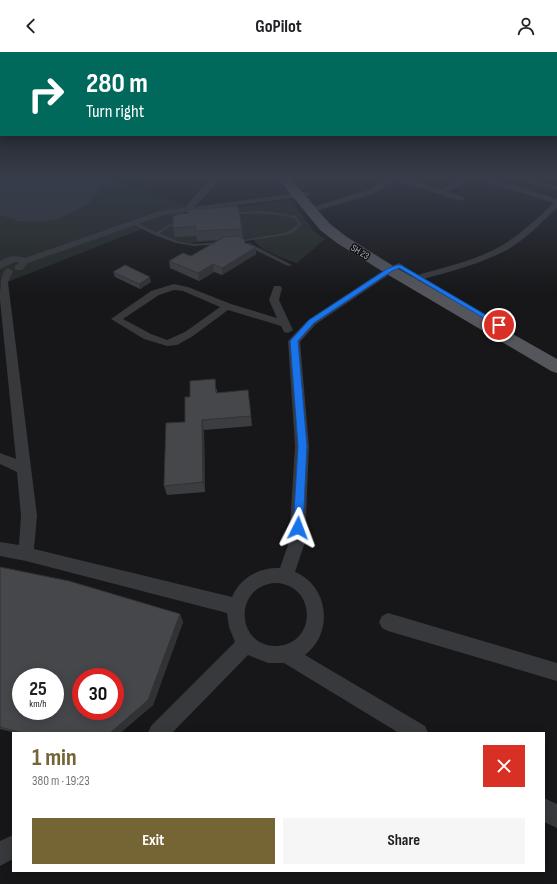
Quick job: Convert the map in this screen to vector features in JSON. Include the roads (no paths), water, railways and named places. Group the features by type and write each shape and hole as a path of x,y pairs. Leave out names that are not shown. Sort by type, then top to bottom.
{"main road":[{"name":"SH 23","path":"322,216 342,240 394,268 495,327 557,367"},
{"path":"495,327 557,358"}],"street":[{"path":"26,554 29,516 2,300 3,265 22,266 23,262 155,216"},
{"path":"412,279 476,260 502,249 530,229 544,216"},
{"path":"294,341 312,322 394,268"},
{"path":"228,306 186,336 174,342 167,343 156,340 116,319 155,293 174,287 185,289 228,306 284,324"},
{"path":"277,288 274,300 284,324 294,341 302,446 297,542 285,576"},
{"path":"0,458 24,469"},
{"path":"0,549 26,554 237,607"},
{"path":"272,575 285,576 297,580 307,589 314,600 317,613 315,626 309,639 299,648 286,654 271,655 258,650 247,643 240,632 236,620 237,607 241,595 249,586 260,579 272,575"},
{"path":"388,622 557,672"},
{"path":"159,732 247,643"},
{"path":"286,654 416,732"},
{"path":"545,810 557,816"},
{"path":"0,854 12,847"}],"lane":[{"path":"156,234 182,216"},
{"path":"233,242 291,232 300,224 295,217 289,216"},
{"path":"133,223 176,242 186,244 226,242"},
{"path":"241,241 290,265"}]}
